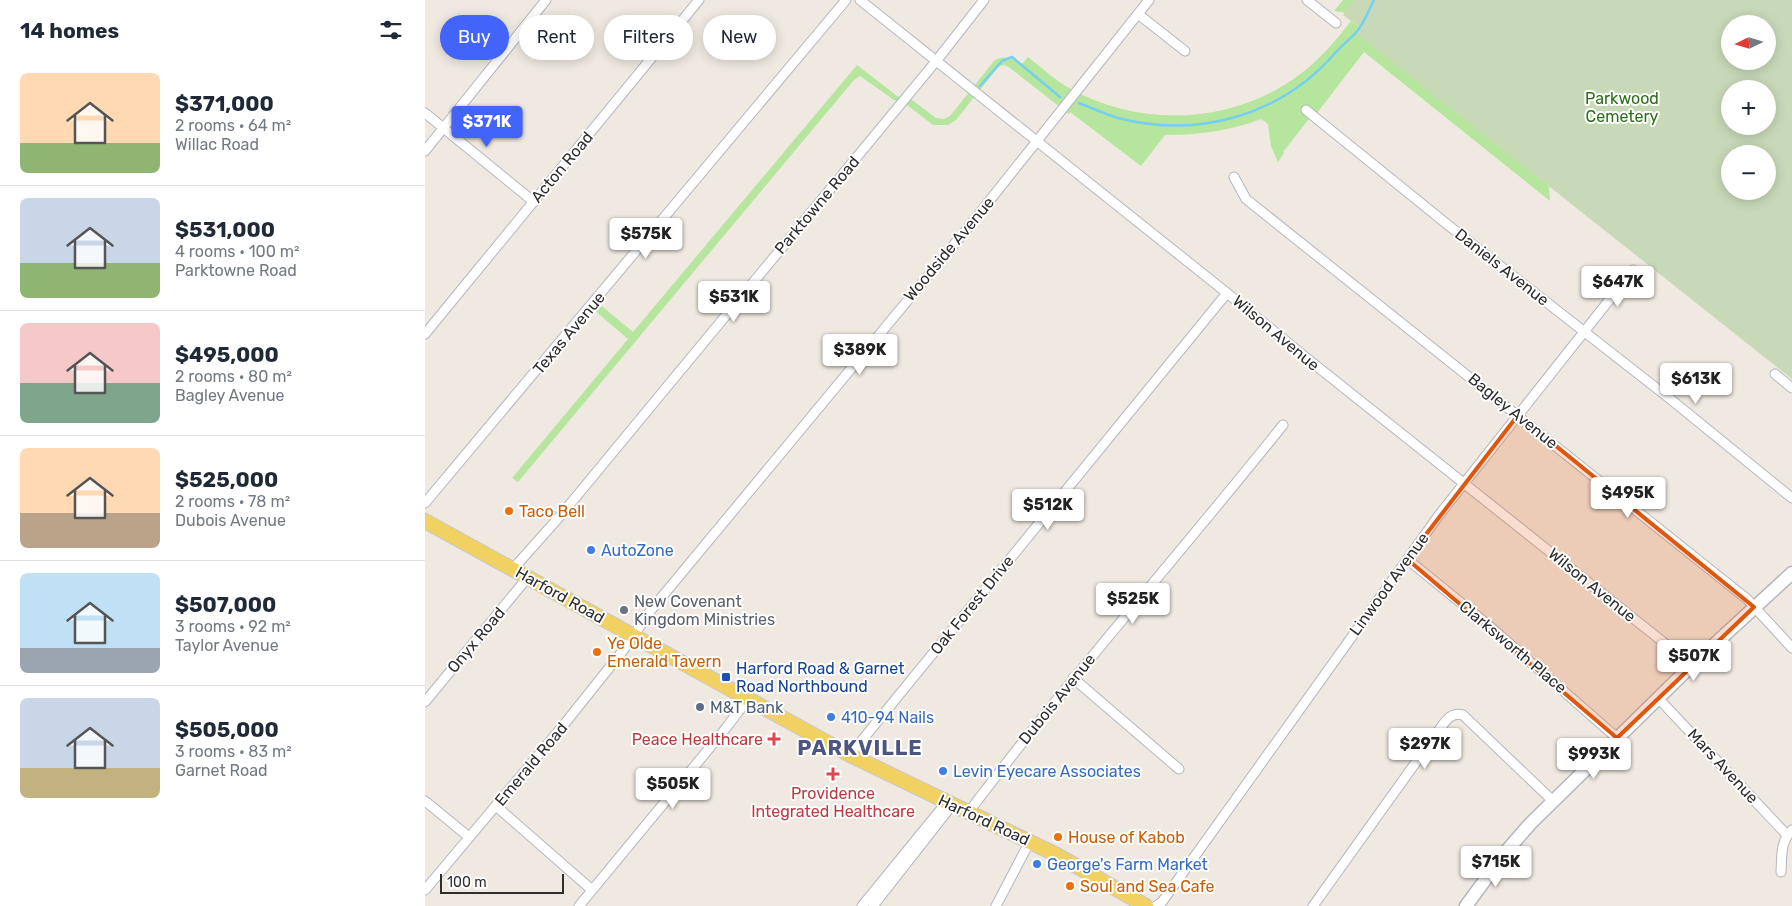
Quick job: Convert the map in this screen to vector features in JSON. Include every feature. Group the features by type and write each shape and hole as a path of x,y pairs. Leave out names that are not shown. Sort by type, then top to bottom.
{"main road":[{"name":"Harford Road","path":"425,520 850,755 1074,864 1146,906"},
{"path":"1466,906 1518,838 1553,801 1692,665 1792,573"}],"street":[{"path":"425,151 546,0"},
{"name":"Acton Road","path":"425,334 699,0"},
{"name":"Texas Avenue","path":"425,503 846,0"},
{"name":"Wilson Avenue","path":"860,0 1692,665"},
{"name":"Parktowne Road","path":"513,570 561,515 937,60 984,0"},
{"name":"Woodside Avenue","path":"633,636 651,610 1038,142 1149,0"},
{"path":"1307,0 1317,3 1336,23"},
{"path":"1138,14 1185,51"},
{"name":"Daniels Avenue","path":"1306,110 1792,498"},
{"path":"425,113 534,202"},
{"name":"Bagley Avenue","path":"1233,177 1246,199 1747,599 1792,648"},
{"name":"Linwood Avenue","path":"1156,906 1162,902 1463,483 1633,270"},
{"name":"Oak Forest Drive","path":"850,755 1227,293"},
{"path":"1775,374 1792,388"},
{"name":"Dubois Avenue","path":"968,813 1017,747 1073,678 1283,425"},
{"name":"Clarksworth Place","path":"1407,559 1487,624 1617,738"},
{"name":"Onyx Road","path":"425,702 528,578"},
{"name":"Emerald Road","path":"425,890 496,806 633,636"},
{"path":"1073,678 1179,768"},
{"name":"Mars Avenue","path":"1658,698 1790,832"},
{"path":"579,906 748,699"},
{"path":"1313,906 1451,715 1456,713 1463,715 1553,801"},
{"path":"425,800 469,837"},
{"path":"861,906 949,804"},
{"path":"873,906 949,804"},
{"path":"496,806 592,890"},
{"path":"1781,872 1783,843 1790,832"},
{"path":"996,906 1030,842"}],"highlighted area":[{"path":"1518,415 1754,607 1617,738 1407,559"}],"green space":[{"path":"1343,0 1399,0 1381,18 1334,11"},
{"name":"Parkwood Cemetery","path":"1354,0 1792,0 1792,379 1357,34 1361,28 1343,15"},
{"path":"1351,21 1362,29 1358,34 1549,186 1550,201 1364,52 1317,113 1315,111 1283,152 1278,162 1271,146 1268,124 1261,119 1238,127 1214,132 1165,135 1141,166 1005,65 999,66 956,120 948,125 933,125 907,105 894,100 860,76 854,80 518,482 512,478 628,339 593,309 598,303 633,332 857,65 897,96 912,100 936,118 944,119 950,116 994,61 1005,58 1022,64 1028,57 1065,86 1097,101 1125,110 1183,115 1211,112 1240,105 1267,95 1292,80 1317,60"}],"waterway":[{"path":"1079,103 1118,118 1148,124 1179,125 1208,123 1237,116 1265,106 1291,92 1314,74 1358,30 1374,0"},
{"path":"980,86 1002,61 1012,57 1060,97"}],"place":[{"name":"Taco Bell","path":"509,511"},
{"name":"AutoZone","path":"591,550"},
{"name":"New Covenant Kingdom Ministries","path":"624,610"},
{"name":"Ye Olde Emerald Tavern","path":"597,652"},
{"name":"Harford Road & Garnet Road Northbound","path":"726,677"},
{"name":"M&T Bank","path":"700,707"},
{"name":"410-94 Nails","path":"831,717"},
{"name":"Peace Healthcare","path":"774,739"},
{"name":"Levin Eyecare Associates","path":"943,771"},
{"name":"Providence Integrated Healthcare","path":"833,774"},
{"name":"House of Kabob","path":"1058,837"},
{"name":"George's Farm Market","path":"1037,864"},
{"name":"Soul and Sea Cafe","path":"1070,886"}],"district":[{"name":"PARKVILLE","path":"860,747"}]}
